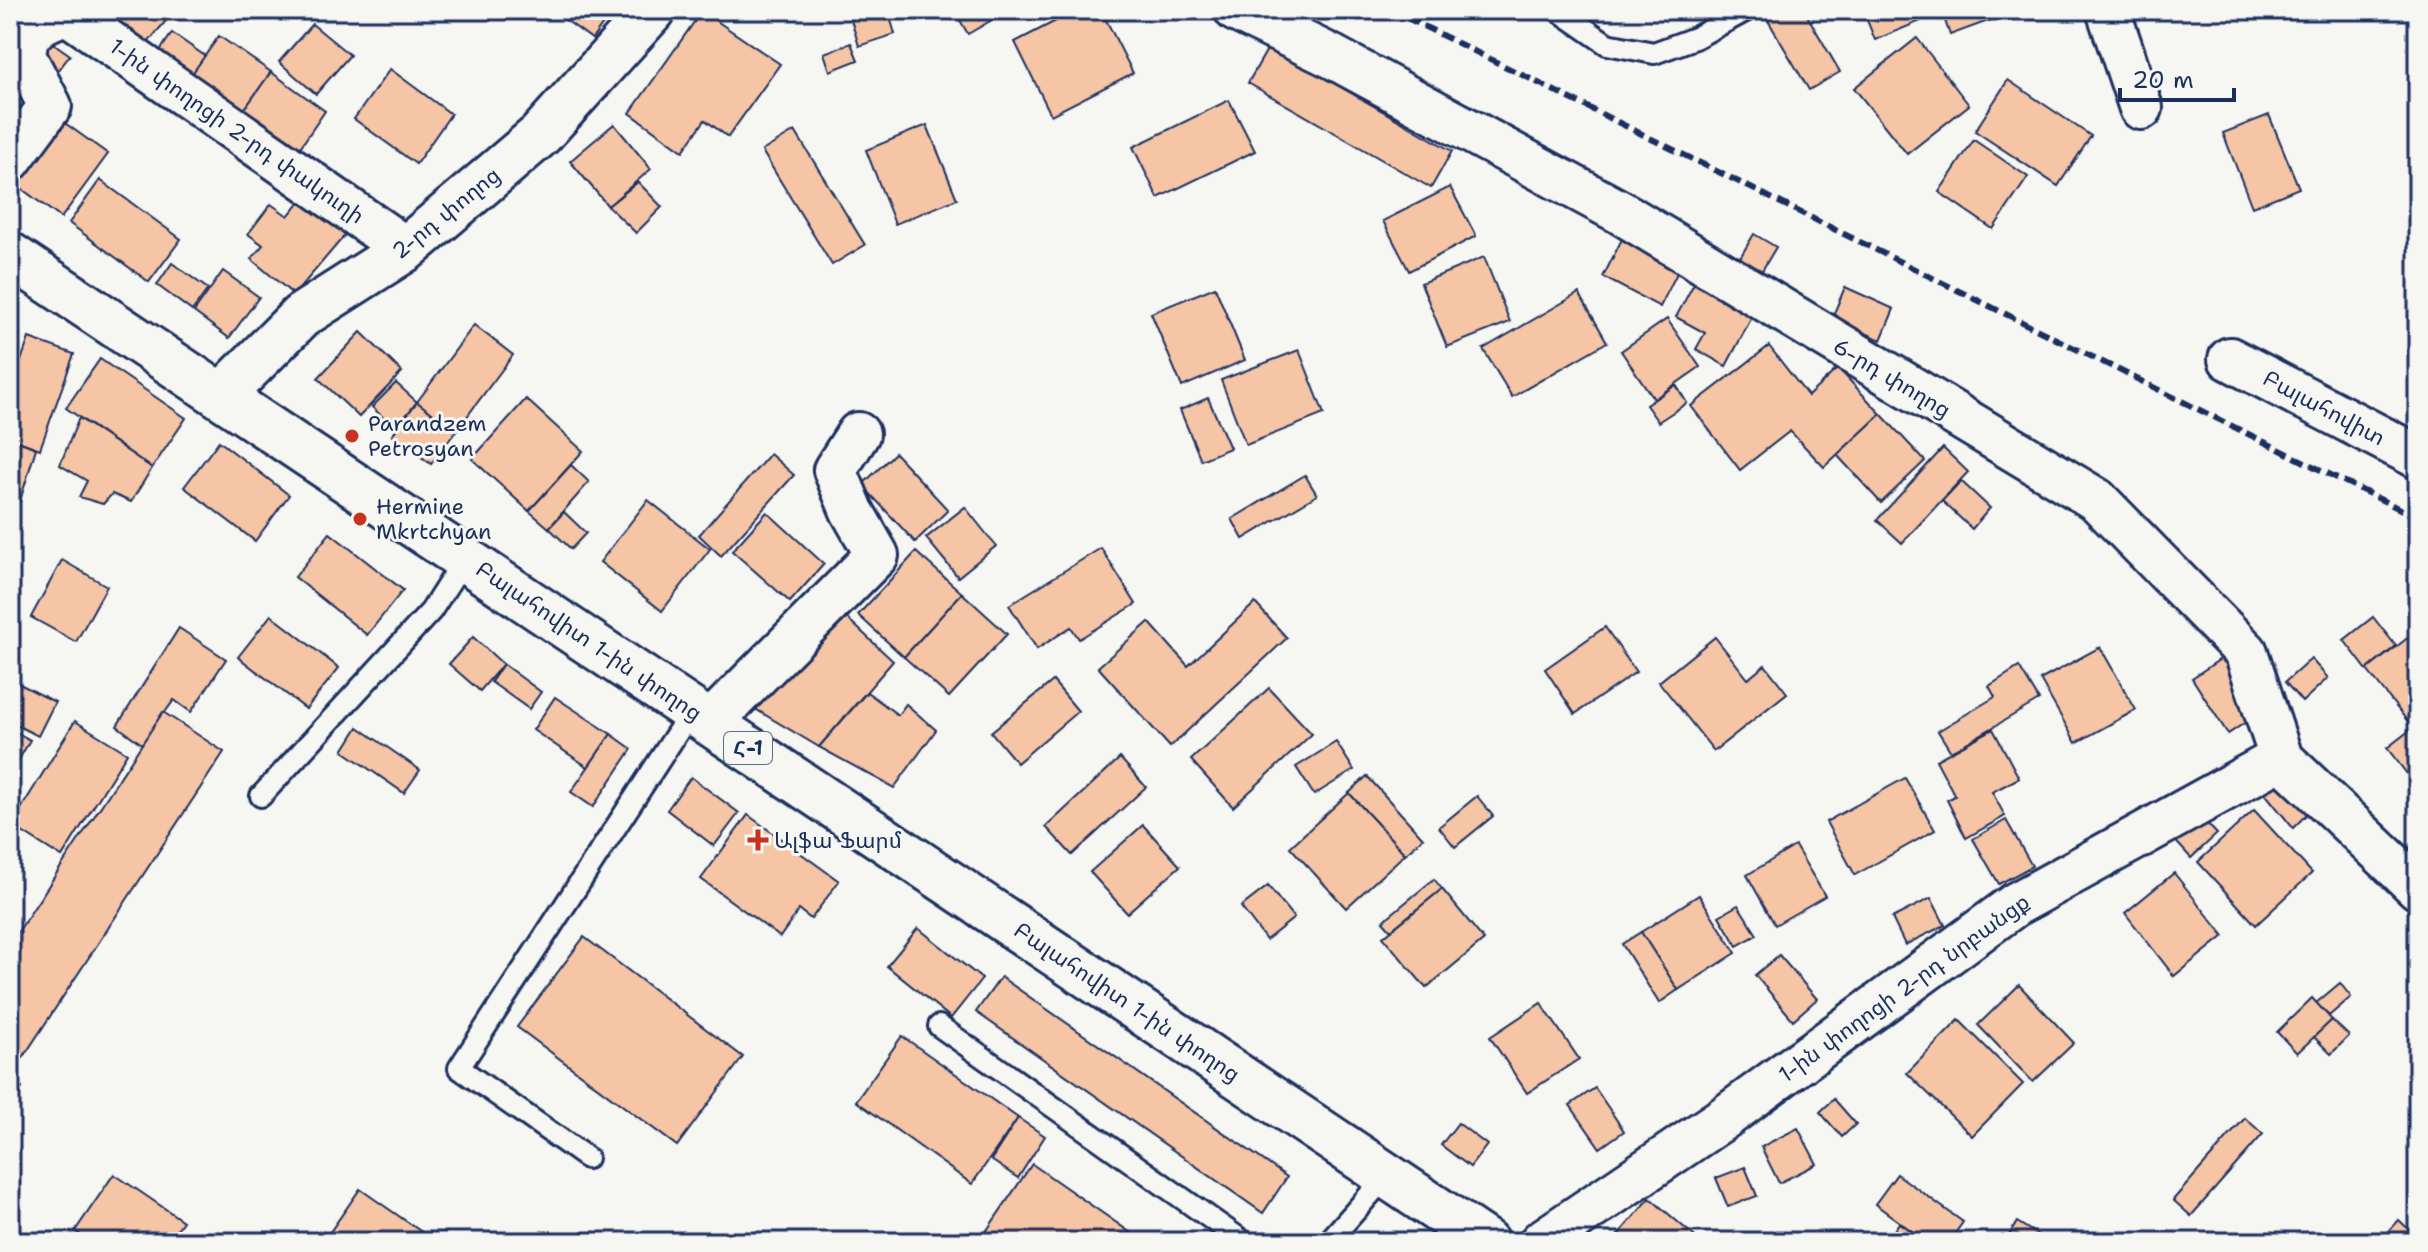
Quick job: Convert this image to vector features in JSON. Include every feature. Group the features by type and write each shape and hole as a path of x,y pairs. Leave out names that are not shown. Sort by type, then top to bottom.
{"main road":[{"name":"2-րդ փողոց","path":"222,395 301,316 406,249 540,135 653,10"},
{"name":"Բալահովիտ 1-ին փողոց","path":"10,255 1486,1242"}],"street":[{"name":"6-րդ փողոց","path":"1236,10 1333,57 1620,212 2097,500 2246,652 2281,758 2418,888"},
{"path":"2108,10 2141,108"},
{"name":"1-ին փողոցի 2-րդ փակուղի","path":"10,160 50,106 24,56 27,35 42,23 66,12 406,249"},
{"name":"Բալահովիտ","path":"2230,359 2418,457"},
{"path":"701,716 877,555 852,511 835,470 858,434"},
{"name":"1-ին փողոցի 2-րդ նրբանցք","path":"1541,1242 1724,1118 2016,904 2281,758"}],"lane":[{"path":"1558,10 1607,44 1654,53 1695,38 1747,10"},
{"path":"261,796 431,611 465,558"},
{"path":"587,1158 459,1068 701,716"},
{"path":"939,1026 1244,1242"},
{"path":"1328,1242 1387,1175"}],"building":[{"path":"98,10 175,10 141,51"},
{"path":"552,10 613,10 592,39"},
{"path":"848,10 888,10 895,34 859,46"},
{"path":"954,10 1009,10 968,34"},
{"path":"1077,10 1101,10 1133,73 1051,115 1015,42"},
{"path":"1804,10 1840,72 1809,90 1763,12"},
{"path":"1863,10 1987,10 1991,20 1950,35 1942,12 1875,40"},
{"path":"702,11 780,64 728,137 705,120 683,151 630,113"},
{"path":"312,24 350,55 316,94 279,62"},
{"path":"172,33 205,56 192,74 160,51"},
{"path":"219,36 271,72 244,110 192,74"},
{"path":"46,38 70,55 55,75 31,58"},
{"path":"1917,38 1969,105 1907,154 1854,88"},
{"path":"851,43 858,60 830,71 824,53"},
{"path":"1269,46 1452,151 1431,188 1248,83"},
{"path":"390,69 451,114 416,164 354,119"},
{"path":"271,72 325,111 299,149 244,110"},
{"path":"2008,80 2091,136 2058,186 1975,131"},
{"path":"10,99 26,111 10,132"},
{"path":"1229,100 1255,151 1158,198 1133,147"},
{"path":"2269,115 2299,188 2252,207 2223,133"},
{"path":"55,116 108,154 61,218 10,180"},
{"path":"614,124 651,169 608,206 570,161"},
{"path":"927,125 957,199 895,224 866,150"},
{"path":"795,131 865,245 832,265 762,151"},
{"path":"1974,140 2028,177 1993,229 1939,192"},
{"path":"100,180 181,239 149,282 69,223"},
{"path":"638,182 662,207 636,233 608,206"},
{"path":"1450,187 1476,236 1409,271 1383,221"},
{"path":"308,192 351,228 294,295 251,259 263,245 248,234 271,204 288,216"},
{"path":"1754,234 1776,247 1760,274 1738,261"},
{"path":"1622,239 1679,269 1660,307 1603,277"},
{"path":"1484,257 1510,322 1447,347 1421,283"},
{"path":"172,263 208,289 192,311 157,285"},
{"path":"223,271 259,297 229,338 194,312"},
{"path":"1700,272 1759,304 1726,366 1696,349 1705,333 1676,317"},
{"path":"1215,287 1245,360 1182,387 1151,313"},
{"path":"1845,287 1894,309 1881,340 1832,318"},
{"path":"1579,293 1607,342 1512,397 1483,349"},
{"path":"1667,319 1700,367 1654,399 1621,351"},
{"path":"474,325 513,355 456,431 417,402"},
{"path":"361,332 402,372 359,417 318,378"},
{"path":"29,338 74,354 40,449 10,438 10,392"},
{"path":"1769,346 1808,396 1838,368 1881,414 1824,467 1790,431 1740,470 1691,406"},
{"path":"1299,350 1324,414 1246,445 1221,380"},
{"path":"100,359 186,418 152,468 66,408"},
{"path":"396,383 417,402 395,429 372,407"},
{"path":"1676,385 1687,403 1658,422 1646,405"},
{"path":"1208,398 1230,448 1201,460 1180,410"},
{"path":"526,399 583,451 529,511 472,459"},
{"path":"417,402 456,431 431,464 392,435"},
{"path":"1881,414 1925,461 1881,503 1837,455"},
{"path":"79,418 152,468 131,502 112,494 103,504 79,497 87,481 60,465"},
{"path":"10,438 36,448 20,501 10,498"},
{"path":"219,441 289,495 255,541 184,487"},
{"path":"1943,448 1968,472 1902,543 1877,520"},
{"path":"895,453 948,510 915,542 862,485"},
{"path":"770,454 794,475 721,556 699,535"},
{"path":"571,465 589,482 549,528 529,511"},
{"path":"1305,475 1317,495 1243,539 1232,519"},
{"path":"1961,481 1990,508 1972,529 1942,501"},
{"path":"648,500 710,549 662,611 600,562"},
{"path":"965,507 996,546 958,577 926,538"},
{"path":"564,512 586,533 571,549 549,528"},
{"path":"767,512 824,564 790,602 732,551"},
{"path":"330,533 403,590 367,635 295,577"},
{"path":"1101,548 1136,604 1079,639 1071,627 1037,649 1009,605"},
{"path":"916,552 962,593 904,657 858,615"},
{"path":"62,560 107,586 76,642 31,617"},
{"path":"962,593 1007,634 949,697 904,657"},
{"path":"1255,603 1287,638 1170,747 1098,667 1149,622 1188,666"},
{"path":"271,615 339,668 306,709 238,657"},
{"path":"2373,617 2396,646 2367,670 2344,640"},
{"path":"847,618 893,661 819,747 752,707"},
{"path":"1605,627 1636,672 1575,714 1545,669"},
{"path":"179,628 226,659 191,712 174,700 142,744 117,726"},
{"path":"2415,632 2418,635 2418,724 2413,728 2367,670"},
{"path":"473,637 503,664 480,691 449,664"},
{"path":"1715,637 1748,679 1765,665 1787,693 1714,751 1659,682"},
{"path":"2100,647 2136,710 2076,743 2040,680"},
{"path":"2225,656 2261,712 2228,734 2192,678"},
{"path":"2311,659 2328,678 2302,702 2285,682"},
{"path":"503,664 541,692 529,709 491,682"},
{"path":"2019,667 2039,700 1951,752 1938,731 1995,697 1989,686"},
{"path":"10,679 55,702 38,736 10,722"},
{"path":"1053,681 1078,711 1017,763 991,732"},
{"path":"1269,688 1312,734 1233,807 1191,760"},
{"path":"867,692 898,715 906,704 936,730 894,788 819,747"},
{"path":"555,697 611,734 588,767 533,730"},
{"path":"163,712 224,752 20,1062 10,1055 10,944"},
{"path":"75,721 127,753 62,857 11,825"},
{"path":"2418,724 2418,788 2387,748"},
{"path":"358,727 420,770 404,793 343,751"},
{"path":"10,729 30,740 12,772 10,771"},
{"path":"1993,729 2019,778 1992,792 2005,816 1966,838 1947,800 1955,796 1936,760"},
{"path":"611,734 632,749 593,807 571,792"},
{"path":"1336,742 1354,770 1314,795 1296,767"},
{"path":"1120,758 1146,787 1072,855 1046,827"},
{"path":"2281,772 2313,808 2293,828 2255,781"},
{"path":"1367,776 1423,838 1405,854 1349,793"},
{"path":"691,777 739,813 714,846 667,810"},
{"path":"1905,778 1935,830 1855,875 1826,822"},
{"path":"1349,793 1405,854 1346,908 1290,847"},
{"path":"1477,796 1493,816 1455,847 1439,827"},
{"path":"2254,810 2312,873 2256,925 2198,862"},
{"path":"2196,812 2217,834 2191,858 2171,836"},
{"path":"748,815 839,881 811,919 799,910 780,937 701,879"},
{"path":"2006,820 2032,866 1999,884 1973,839"},
{"path":"1143,825 1180,866 1127,913 1090,872"},
{"path":"1795,846 1825,896 1775,925 1747,875"},
{"path":"2174,873 2224,936 2174,976 2125,913"},
{"path":"1434,879 1442,889 1391,930 1383,921"},
{"path":"1268,886 1294,918 1266,940 1241,907"},
{"path":"1442,889 1484,940 1426,988 1383,937"},
{"path":"1699,895 1736,953 1678,990 1641,932"},
{"path":"1931,898 1945,925 1905,945 1892,918"},
{"path":"1738,905 1757,935 1737,946 1719,916"},
{"path":"918,928 982,979 951,1018 887,966"},
{"path":"1641,932 1678,990 1659,1003 1622,944"},
{"path":"584,937 743,1057 677,1146 517,1027"},
{"path":"1779,955 1817,999 1793,1020 1755,975"},
{"path":"1001,977 1287,1177 1263,1213 976,1012"},
{"path":"2340,983 2351,997 2329,1016 2316,1003"},
{"path":"2019,985 2074,1043 2033,1082 1978,1025"},
{"path":"2312,998 2332,1020 2297,1053 2277,1032"},
{"path":"1541,1003 1579,1059 1527,1093 1490,1037"},
{"path":"1959,1020 2023,1084 1972,1136 1907,1073"},
{"path":"2332,1020 2349,1036 2331,1054 2314,1037"},
{"path":"902,1036 1018,1118 972,1184 856,1101"},
{"path":"10,1081 22,1088 10,1106"},
{"path":"1595,1088 1624,1131 1600,1148 1570,1105"},
{"path":"1834,1099 1856,1124 1842,1137 1820,1112"},
{"path":"1018,1118 1045,1136 1018,1178 991,1160"},
{"path":"2245,1118 2263,1134 2191,1216 2173,1200"},
{"path":"1458,1123 1487,1145 1470,1167 1441,1145"},
{"path":"1798,1128 1817,1164 1779,1183 1761,1147"},
{"path":"1032,1164 1144,1242 979,1242"},
{"path":"1745,1167 1757,1196 1728,1207 1716,1178"},
{"path":"114,1174 183,1221 168,1242 91,1242 75,1231"},
{"path":"1897,1174 1963,1222 1949,1242 1927,1242 1875,1204"},
{"path":"360,1189 436,1242 323,1242"},
{"path":"1650,1198 1701,1242 1612,1242"},
{"path":"2399,1220 2416,1236 2411,1242 2379,1242"},
{"path":"2017,1222 2049,1242 2005,1242"},
{"path":"1899,1223 1926,1242 1886,1242"}],"railway":[{"path":"1391,10 2418,518"}],"place":[{"name":"Parandzem Petrosyan","path":"352,436"},
{"name":"Hermine Mkrtchyan","path":"360,519"},
{"name":"Ալֆա Ֆարմ","path":"758,840"}]}
